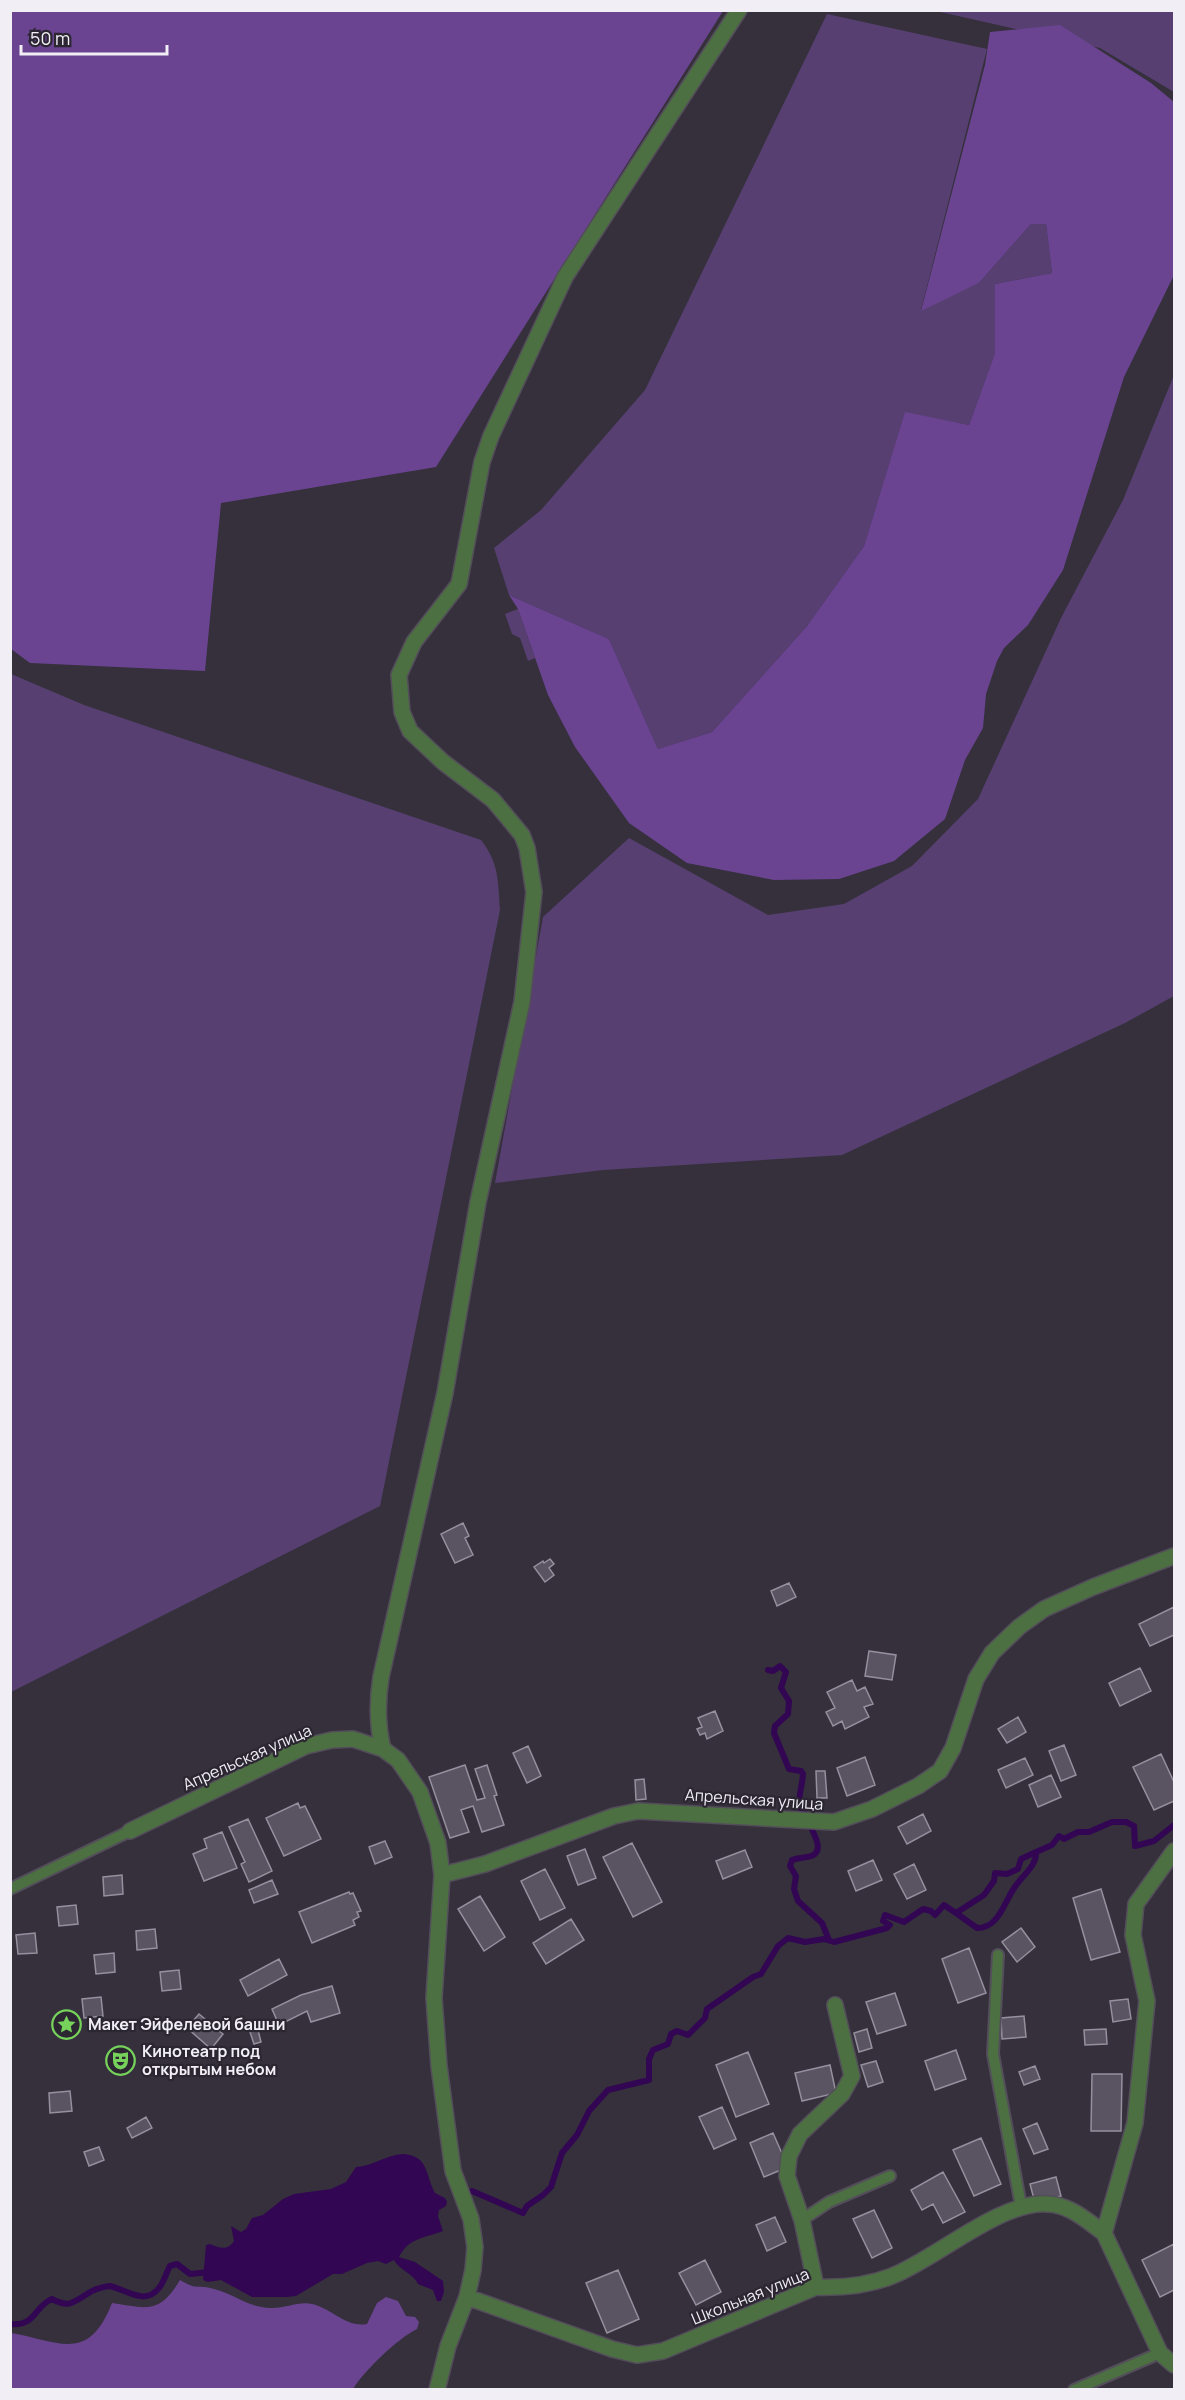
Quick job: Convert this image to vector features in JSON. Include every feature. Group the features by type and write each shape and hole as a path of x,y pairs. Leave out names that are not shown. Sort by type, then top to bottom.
{"street":[{"path":"437,2390 448,2346 467,2297 474,2259 474,2235 471,2219 453,2171 439,2066 434,1998 442,1875 438,1843 424,1801 408,1771 383,1749 379,1734 378,1708 381,1677 445,1393 478,1202 522,1002 534,892 527,848 522,835 493,800 443,762 410,731 402,712 399,675 414,642 459,584 485,453 565,277 739,10"},
{"name":"Апрельская улица","path":"442,1875 485,1864 614,1816 638,1811 827,1822 842,1820 872,1809 918,1786 940,1771 953,1748 976,1679 992,1653 1019,1627 1044,1609 1092,1587 1174,1556"},
{"name":"Апрельская улица","path":"130,1831 306,1746 332,1740 353,1739 383,1749"},
{"path":"1174,1851 1136,1904 1133,1935 1147,2001 1135,2123 1104,2233 1160,2353 1174,2365"},
{"path":"816,2287 802,2220 787,2176 789,2156 800,2134 842,2094 852,2076 835,2005"},
{"name":"Школьная улица","path":"467,2297 612,2349 637,2355 663,2351 816,2287 840,2288 869,2285 895,2275 951,2242 1021,2206 1048,2204 1072,2210 1104,2233"}],"lane":[{"path":"10,1889 130,1831"},
{"path":"998,1955 993,2054 1021,2206"},
{"path":"802,2220 829,2202 890,2176"},
{"path":"1074,2390 1160,2353"}],"shaded area":[{"path":"11,10 723,11 436,467 221,503 205,671 30,663 11,649"},
{"path":"936,11 1174,11 1174,92 1100,48"},
{"path":"827,14 987,49 921,310 979,283 1031,224 1046,224 1052,273 995,284 995,353 969,425 905,413 864,546 807,626 712,732 658,749 609,639 509,595 494,548 541,510 645,390"},
{"path":"1060,25 1151,83 1174,102 1174,275 1124,377 1063,570 1028,625 1004,648 997,661 986,694 983,728 965,760 945,819 894,861 839,879 774,880 687,863 629,823 575,747 548,695 518,609 509,595 609,639 658,749 712,732 807,626 864,546 905,412 969,425 995,353 995,284 1052,273 1046,224 1031,224 979,283 921,311 985,65 990,32"},
{"path":"1174,375 1174,996 1125,1023 842,1155 603,1170 495,1183 543,917 629,838 768,915 844,904 912,866 978,799 1061,618 1123,500"},
{"path":"518,609 535,658 528,661 520,638 512,634 505,614"},
{"path":"11,674 84,705 481,840 494,865 498,881 500,910 380,1506 11,1692"},
{"path":"403,2154 411,2155 422,2162 435,2193 445,2198 447,2202 446,2206 439,2210 438,2216 443,2231 418,2239 408,2245 399,2257 415,2262 443,2281 444,2292 441,2301 437,2301 433,2290 418,2284 394,2260 386,2264 378,2261 367,2263 342,2274 333,2274 296,2296 287,2297 252,2297 221,2280 208,2282 203,2280 206,2245 223,2248 229,2246 234,2241 231,2226 241,2232 246,2229 252,2218 263,2215 283,2199 294,2194 331,2189 346,2182 356,2167"},
{"path":"180,2280 194,2286 221,2291 262,2307 312,2304 352,2323 359,2324 367,2324 377,2303 386,2297 398,2301 406,2316 415,2317 419,2322 417,2329 382,2356 353,2389 11,2389 11,2333 58,2343 70,2344 82,2341 93,2335 103,2322 112,2303 143,2307 158,2304"}],"building":[{"path":"463,1523 469,1536 465,1538 473,1555 455,1563 441,1534"},
{"path":"550,1559 554,1564 549,1568 554,1575 545,1582 534,1567"},
{"path":"789,1583 796,1597 777,1606 771,1591"},
{"path":"1174,1607 1174,1635 1150,1646 1139,1624"},
{"path":"869,1651 896,1655 892,1680 865,1676"},
{"path":"1140,1668 1151,1691 1120,1706 1109,1683"},
{"path":"852,1680 857,1691 865,1687 873,1704 864,1707 869,1717 845,1729 842,1721 833,1726 826,1712 835,1708 827,1692"},
{"path":"715,1711 723,1731 707,1739 705,1733 700,1735 697,1729 702,1727 698,1718"},
{"path":"1018,1717 1026,1732 1007,1743 998,1729"},
{"path":"1064,1745 1076,1775 1061,1781 1049,1751"},
{"path":"528,1746 541,1776 527,1783 513,1753"},
{"path":"1161,1754 1174,1782 1174,1801 1154,1810 1133,1767"},
{"path":"865,1757 875,1785 847,1796 837,1768"},
{"path":"1025,1758 1033,1775 1006,1788 998,1770"},
{"path":"465,1765 477,1800 485,1798 475,1769 487,1765 504,1825 482,1832 473,1806 461,1810 469,1832 450,1838 429,1777"},
{"path":"816,1771 825,1771 827,1798 817,1798"},
{"path":"1051,1775 1061,1797 1038,1807 1029,1785"},
{"path":"644,1779 646,1799 636,1800 635,1780"},
{"path":"298,1803 300,1808 305,1806 321,1839 284,1856 266,1818"},
{"path":"923,1814 931,1831 907,1844 898,1827"},
{"path":"248,1819 272,1871 249,1882 241,1864 245,1862 229,1827"},
{"path":"222,1832 237,1868 204,1881 193,1854 207,1848 204,1839"},
{"path":"385,1841 392,1857 375,1864 369,1847"},
{"path":"632,1843 662,1902 633,1917 603,1857"},
{"path":"585,1849 596,1878 578,1885 567,1856"},
{"path":"745,1850 752,1867 723,1879 716,1861"},
{"path":"873,1860 882,1880 856,1891 848,1871"},
{"path":"914,1864 926,1890 907,1899 894,1874"},
{"path":"545,1869 565,1908 540,1920 521,1881"},
{"path":"122,1875 123,1894 104,1896 103,1877"},
{"path":"272,1880 278,1894 254,1903 249,1890"},
{"path":"1101,1889 1120,1952 1091,1960 1073,1898"},
{"path":"349,1892 353,1893 361,1911 357,1912 359,1917 353,1920 355,1925 312,1943 299,1912"},
{"path":"480,1896 505,1937 484,1951 458,1909"},
{"path":"76,1905 78,1924 59,1926 57,1907"},
{"path":"571,1919 584,1940 546,1964 533,1943"},
{"path":"1021,1928 1035,1947 1017,1962 1002,1942"},
{"path":"155,1929 157,1948 137,1950 136,1931"},
{"path":"35,1933 37,1953 18,1954 16,1935"},
{"path":"969,1948 986,1993 958,2003 942,1959"},
{"path":"114,1953 115,1972 96,1974 94,1955"},
{"path":"279,1959 287,1975 248,1996 240,1980"},
{"path":"179,1970 181,1989 162,1991 160,1972"},
{"path":"332,1986 340,2013 311,2022 307,2011 279,2025 272,2009 301,1995"},
{"path":"895,1993 906,2025 877,2034 866,2002"},
{"path":"101,1997 103,2016 84,2018 82,1999"},
{"path":"1128,1999 1131,2019 1113,2022 1110,2001"},
{"path":"199,2014 223,2034 211,2049 187,2028"},
{"path":"1024,2016 1026,2037 1002,2039 1001,2018"},
{"path":"867,2029 872,2048 859,2052 854,2033"},
{"path":"1106,2029 1107,2044 1085,2045 1084,2030"},
{"path":"258,2030 261,2042 254,2044 250,2032"},
{"path":"956,2050 966,2079 935,2090 925,2061"},
{"path":"748,2052 769,2104 736,2117 716,2065"},
{"path":"876,2061 883,2082 868,2087 861,2065"},
{"path":"830,2065 836,2093 802,2101 795,2073"},
{"path":"1035,2066 1040,2079 1024,2085 1019,2072"},
{"path":"1092,2074 1122,2074 1121,2131 1091,2131"},
{"path":"70,2091 72,2111 50,2113 49,2093"},
{"path":"722,2107 736,2139 714,2149 699,2117"},
{"path":"146,2117 152,2128 132,2138 127,2128"},
{"path":"1037,2123 1048,2149 1034,2154 1023,2129"},
{"path":"773,2133 788,2167 764,2177 750,2143"},
{"path":"981,2138 1001,2184 974,2196 953,2150"},
{"path":"99,2147 104,2160 89,2166 84,2152"},
{"path":"943,2172 965,2212 943,2223 933,2204 922,2210 911,2190"},
{"path":"1056,2177 1061,2196 1035,2203 1030,2184"},
{"path":"874,2210 892,2248 872,2258 853,2219"},
{"path":"775,2217 786,2242 767,2251 756,2225"},
{"path":"1174,2244 1174,2290 1160,2297 1142,2260"},
{"path":"705,2260 721,2292 696,2305 679,2273"},
{"path":"618,2270 639,2319 607,2333 586,2283"}],"waterway":[{"path":"768,1670 773,1671 780,1666 786,1672 781,1688 789,1701 788,1714 775,1726 774,1733 789,1769 801,1771 803,1774 800,1802 803,1812 808,1817"},
{"path":"956,1913 977,1928 992,1923 1032,1865 1036,1852 1052,1845 1059,1836 1064,1839 1078,1832 1089,1832 1112,1822 1126,1822 1134,1826 1135,1846 1154,1841 1174,1825"},
{"path":"810,1825 818,1848 813,1855 792,1860 790,1866 796,1876 794,1889 798,1901 822,1923 829,1940"},
{"path":"472,2191 523,2213 527,2206 551,2187 562,2153 577,2135 589,2111 608,2090 649,2080 649,2059 653,2050 668,2044 671,2034 677,2031 688,2035 705,2018 707,2009 753,1977 761,1974 778,1946 788,1938 805,1942 824,1939 834,1942 887,1928 890,1925 883,1921 885,1915 904,1922 923,1909 935,1915 944,1905 956,1913 984,1895 994,1881 995,1873 1007,1874 1018,1869 1021,1859 1036,1852"},
{"path":"10,2324 25,2322 52,2299 67,2304 104,2287 110,2286 136,2295 148,2296 159,2288 170,2266 177,2264 190,2274 210,2272"}],"place":[{"name":"Макет Эйфелевой башни","path":"67,2024"},
{"name":"Кинотеатр под открытым небом","path":"121,2060"}]}
